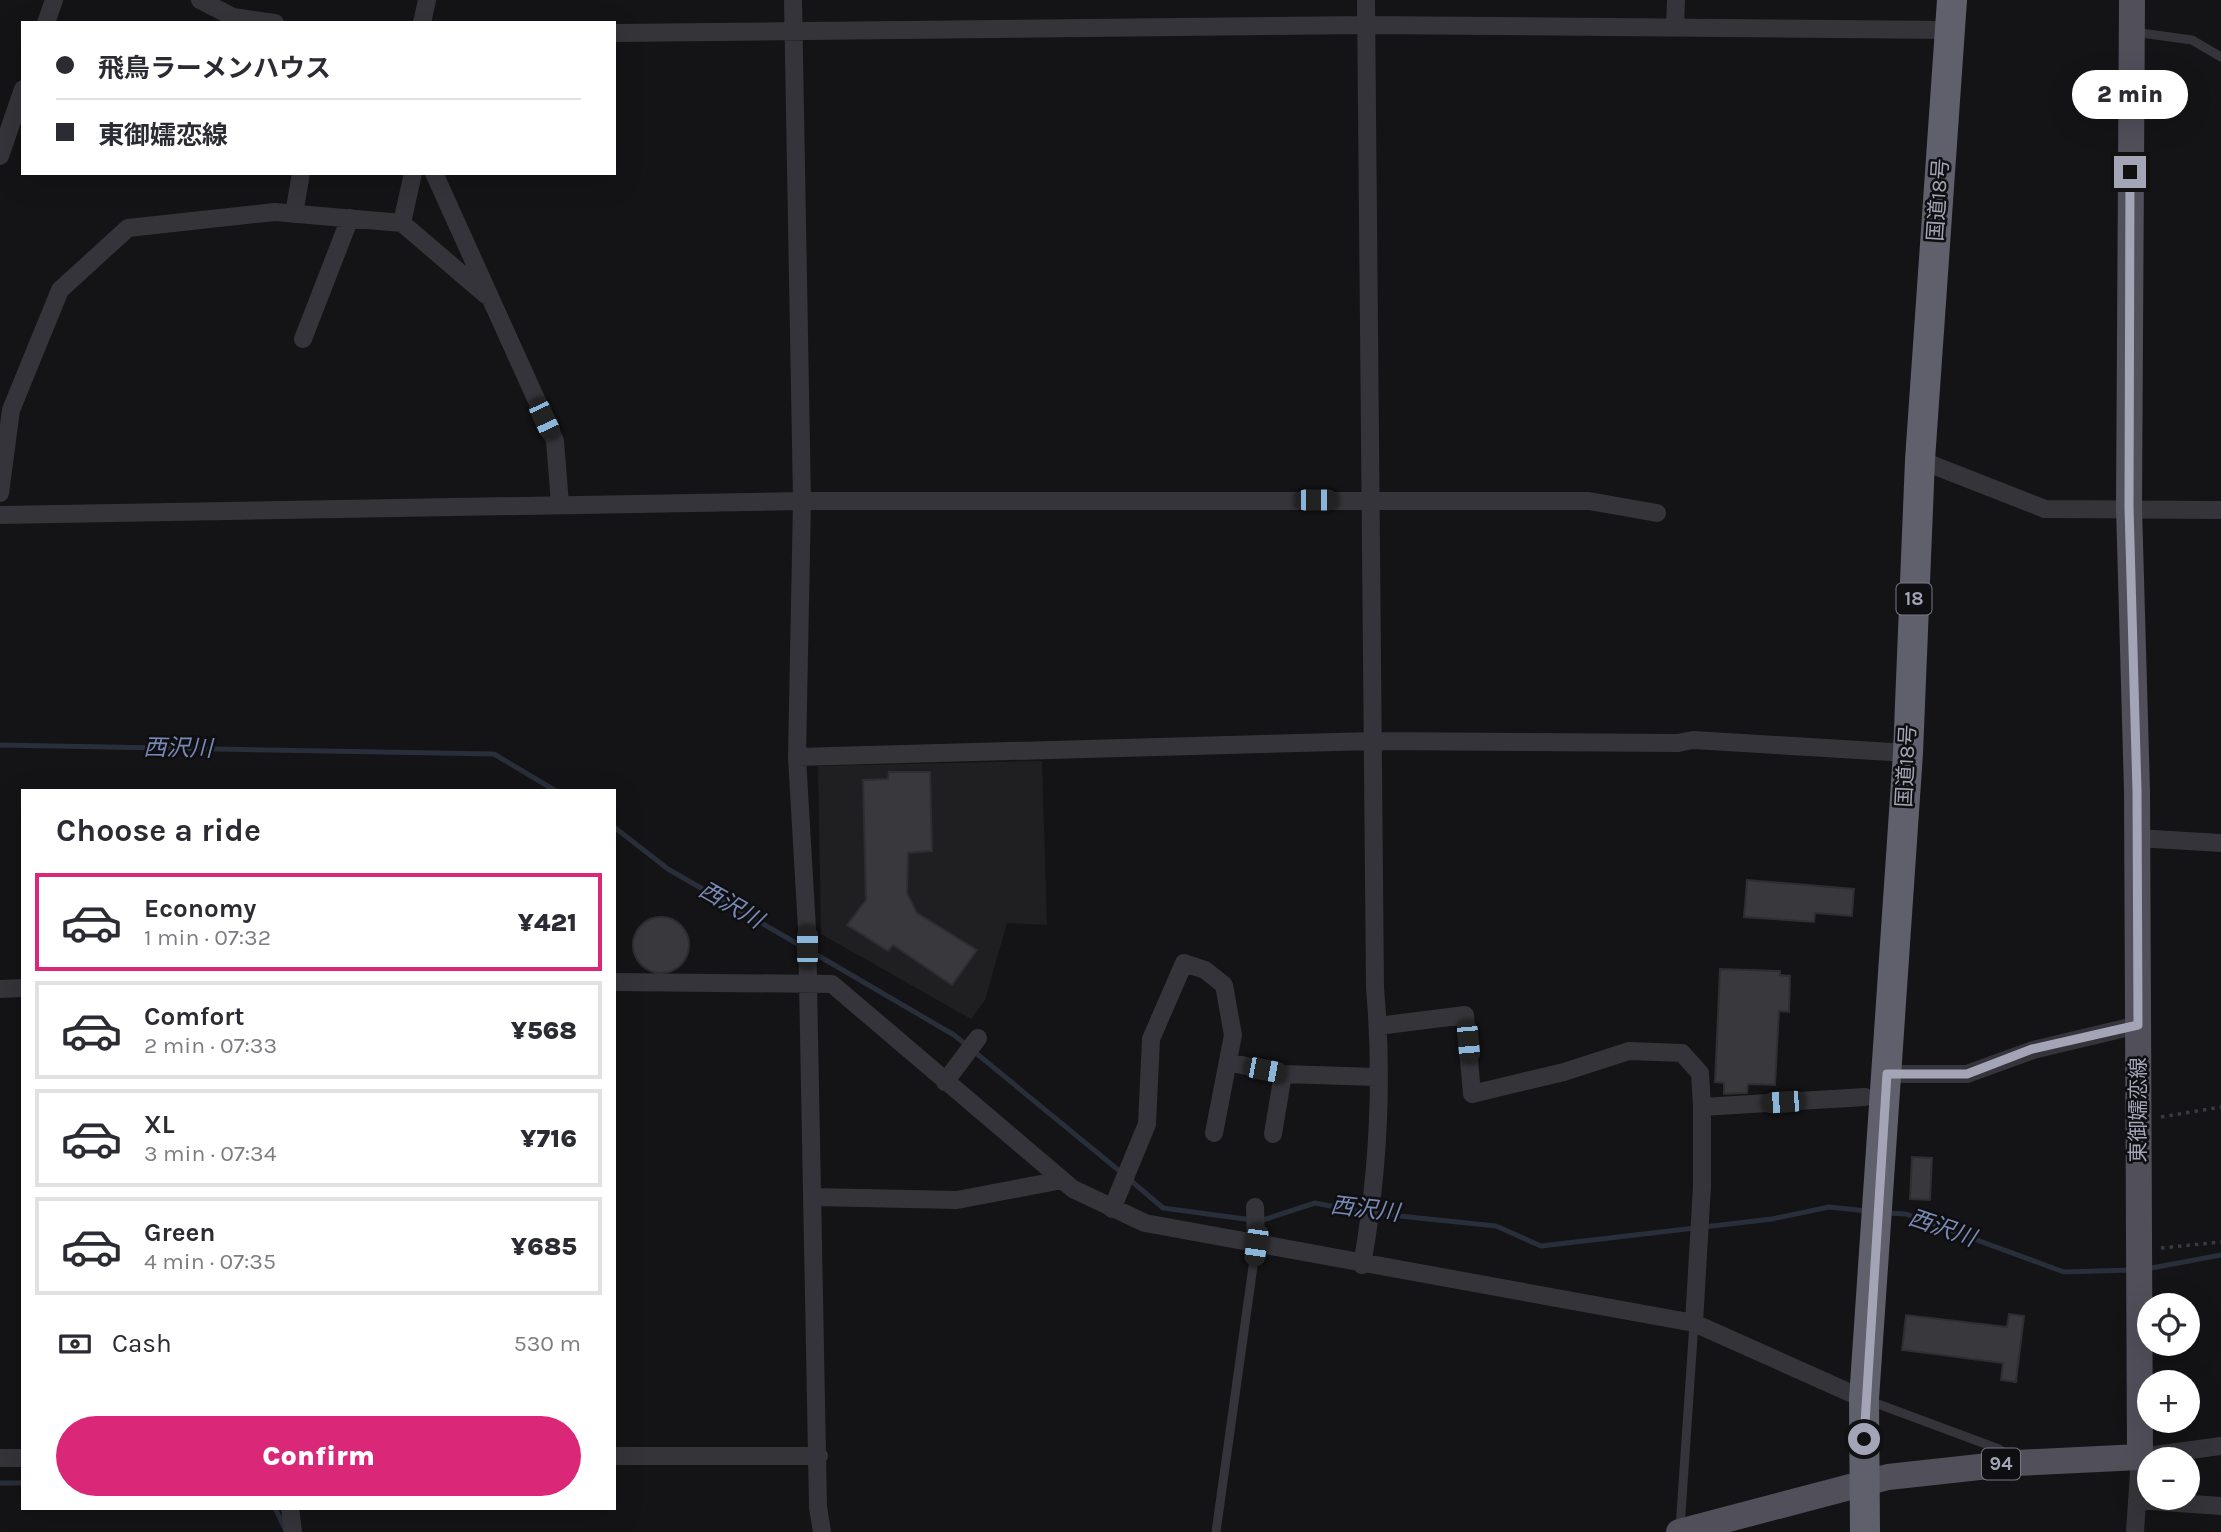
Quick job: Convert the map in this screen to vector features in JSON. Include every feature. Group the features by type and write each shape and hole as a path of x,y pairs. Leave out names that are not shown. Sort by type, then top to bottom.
{"highway":[{"name":"国道18号","path":"1865,1532 1864,1399 1908,753 1920,460 1952,0"}],"main road":[{"name":"東御嬬恋線","path":"2132,0 2129,507 2137,838 2140,1447"},
{"name":"94","path":"1679,1532 1863,1481 2016,1462 2137,1457"}],"street":[{"path":"47,21 54,0"},
{"path":"200,0 233,17 261,21"},
{"path":"423,21 428,0"},
{"path":"793,0 802,501 797,757 807,929 818,1507 822,1532"},
{"path":"1362,1265 1373,1201 1378,1026 1375,988 1366,0"},
{"path":"1675,28 1676,0"},
{"path":"616,33 1366,26 1949,30"},
{"path":"0,156 21,95"},
{"path":"294,214 301,175"},
{"path":"401,223 413,175"},
{"path":"435,175 486,295 555,441 560,503"},
{"path":"0,493 12,410 60,290 128,228 275,212 401,223 486,295"},
{"path":"303,339 350,218"},
{"path":"1920,460 2045,509 2129,507 2221,510"},
{"path":"0,515 560,503 1370,500 1589,501 1657,513"},
{"path":"797,757 1373,741 1678,743 1693,740 1908,753"},
{"path":"2137,838 2221,843"},
{"path":"1112,1209 1147,1124 1152,1039 1184,963 1205,970 1224,985 1233,1035 1214,1133"},
{"path":"616,982 807,973 832,984 1062,1180 1112,1209 1145,1223 1256,1239 1362,1265 1694,1323 1864,1399"},
{"path":"0,989 21,988"},
{"path":"1378,1026 1465,1016 1472,1094 1564,1072 1629,1051 1682,1053 1700,1073 1702,1107 1702,1186 1694,1323"},
{"path":"1887,1074 1967,1074 2032,1049 2138,1025"},
{"path":"945,1082 978,1038"},
{"path":"1228,1062 1283,1074 1377,1077"},
{"path":"1273,1134 1283,1074"},
{"path":"1702,1107 1865,1097"},
{"path":"813,1197 957,1200 1062,1180"},
{"path":"1255,1207 1256,1239"},
{"path":"2200,1449 2221,1446"},
{"path":"616,1456 819,1456"},
{"path":"0,1458 21,1458"},
{"path":"2135,1532 2137,1500"},
{"path":"2200,1504 2221,1506"},
{"path":"290,1510 293,1532"}],"lane":[{"path":"2131,32 2192,40 2221,57"},
{"path":"1216,1532 1256,1239"},
{"path":"1679,1532 1694,1323"},
{"path":"1864,1399 1999,1449 2016,1462"}],"path":[{"path":"2138,1121 2221,1107"},
{"path":"2138,1250 2221,1242"}],"shaded area":[{"path":"1042,761 1047,925 1007,923 985,1000 971,1019 821,934 818,766"}],"building":[{"path":"889,772 930,772 932,851 908,853 907,893 917,913 977,950 952,985 893,945 888,951 847,925 866,900 863,780 888,779"},
{"path":"1747,880 1854,889 1852,916 1815,913 1814,922 1744,917"},
{"path":"655,917 667,917 677,921 685,929 689,945 685,961 677,969 667,973 655,973 645,969 637,961 633,951 633,939 637,929 645,921"},
{"path":"1720,969 1780,971 1780,975 1790,976 1789,1012 1779,1011 1775,1085 1748,1084 1747,1093 1724,1094 1724,1083 1715,1082"},
{"path":"1912,1157 1932,1158 1930,1200 1910,1199"},
{"path":"2009,1314 2024,1316 2016,1382 2001,1380 2003,1363 1902,1350 1906,1315 2007,1327"}],"waterway":[{"name":"西沢川","path":"0,745 494,754 553,789"},
{"name":"西沢川","path":"616,829 668,869 803,947"},
{"name":"西沢川","path":"812,952 954,1035 1122,1173"},
{"name":"西沢川","path":"1129,1179 1163,1208 1260,1221 1315,1203 1361,1212 1496,1226 1541,1246 1772,1219 1829,1207 1867,1211"},
{"name":"西沢川","path":"1887,1213 1906,1214 2064,1272 2133,1270"},
{"name":"西沢川","path":"2146,1269 2221,1255"},
{"path":"0,1483 21,1483"},
{"path":"276,1510 286,1531"}],"route":[{"path":"1864,1439 1864,1399 1887,1074 1967,1074 2032,1049 2138,1025 2137,791 2129,507 2130,172"}]}
